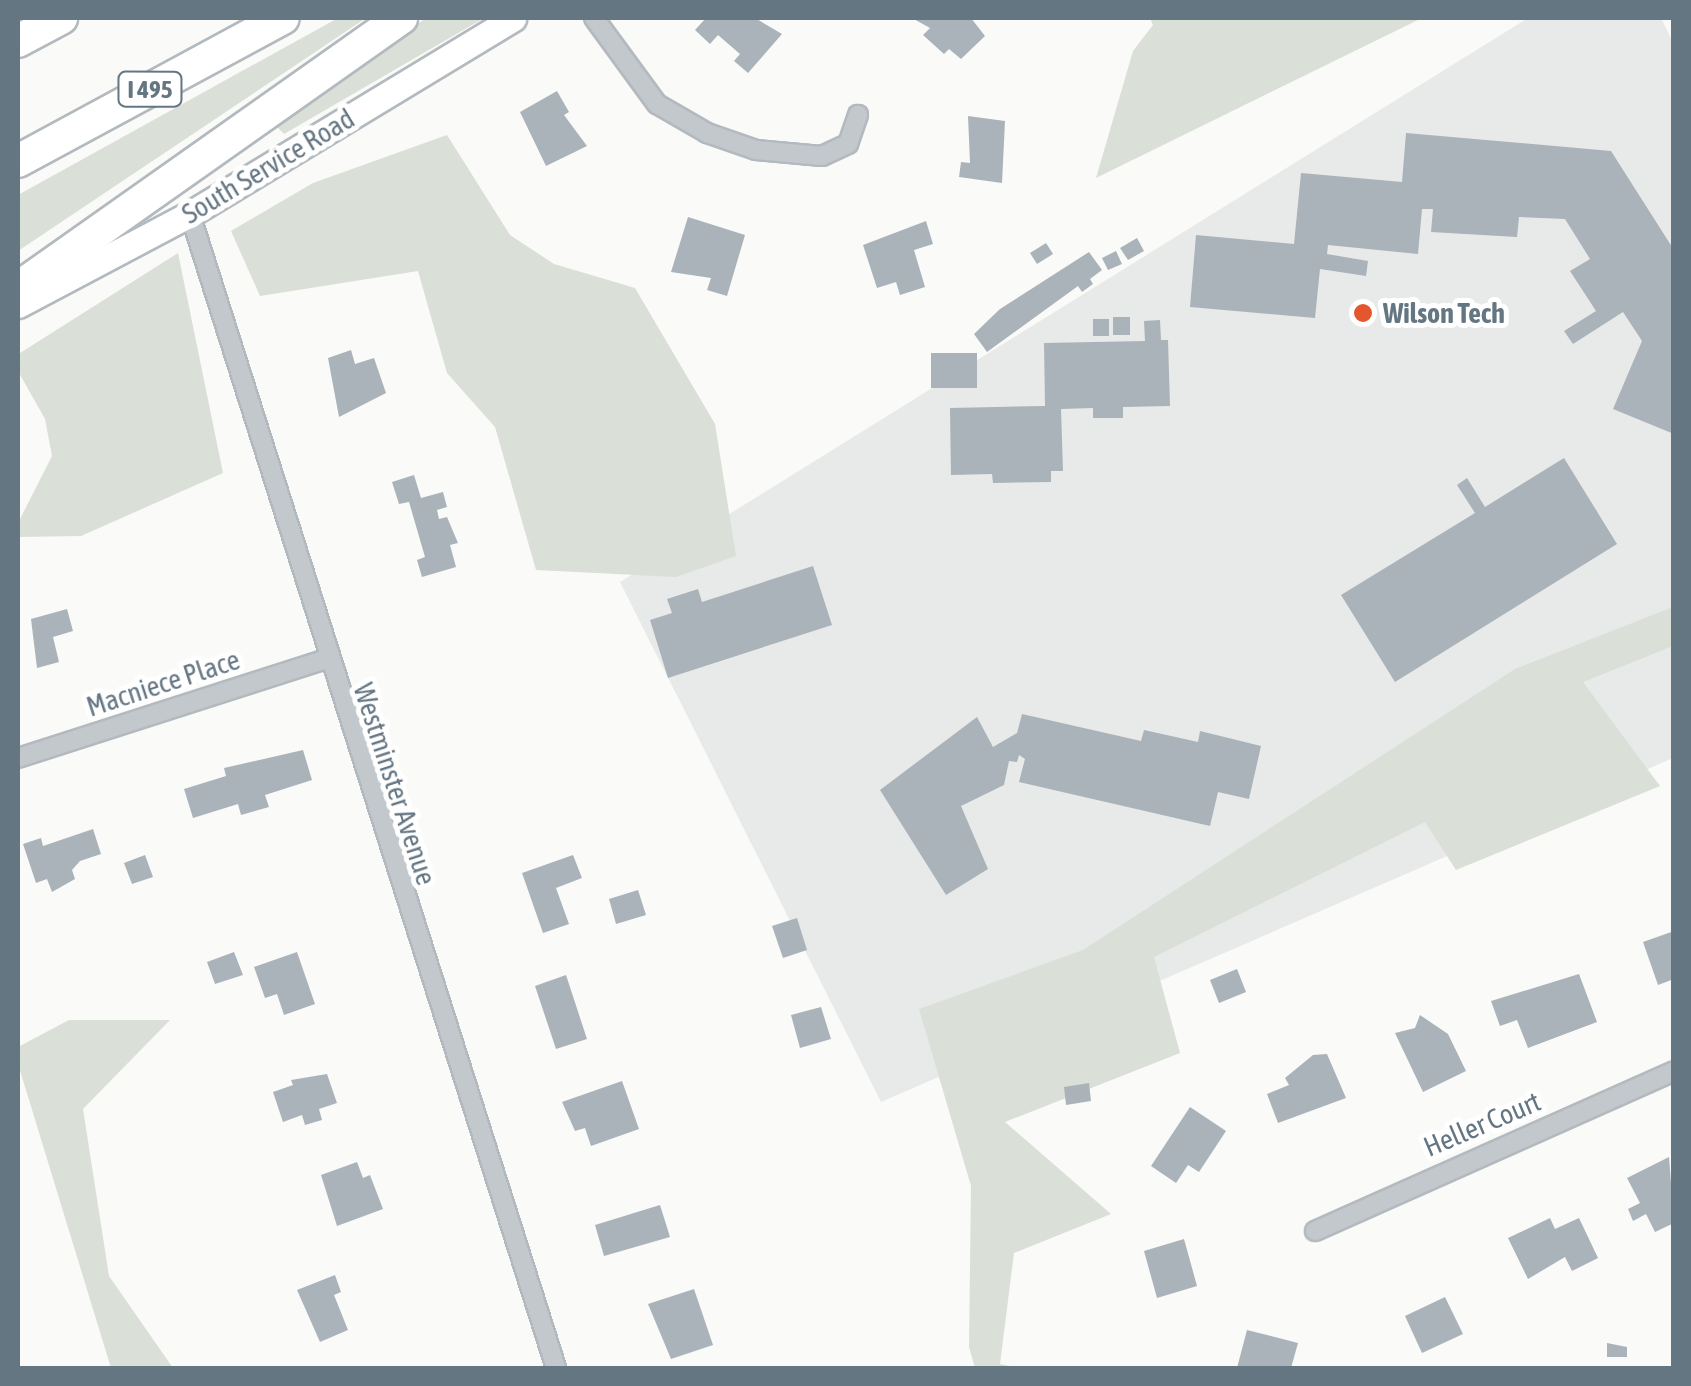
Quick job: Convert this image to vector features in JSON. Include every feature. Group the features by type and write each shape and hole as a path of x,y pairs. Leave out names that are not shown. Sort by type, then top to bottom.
{"highway":[{"path":"18,42 61,18"},
{"name":"I 495","path":"18,161 283,18"},
{"path":"18,288 402,18"}],"main road":[{"name":"South Service Road","path":"18,305 190,214 512,18"}],"street":[{"path":"594,18 657,104 707,133 756,150 822,156 848,144 858,115"},
{"name":"Westminster Avenue","path":"190,214 326,659 556,1368"},
{"name":"Macniece Place","path":"18,758 326,659"},
{"name":"Heller Court","path":"1315,1231 1674,1071"}],"shaded area":[{"path":"338,18 366,18 18,251 18,195"},
{"path":"426,18 484,18 284,134 275,125"},
{"path":"1150,18 1422,18 1096,178 1133,51 1153,25"},
{"name":"Wilson Tech","path":"1528,18 1661,18 1674,44 1673,758 881,1102 620,582"},
{"path":"447,135 510,235 554,264 635,288 715,424 736,556 676,577 536,570 495,427 447,373 418,271 260,296 231,231 313,183"},
{"path":"178,253 223,473 81,536 18,537 18,523 52,456 45,419 18,371 20,353"},
{"path":"1673,607 1673,646 1583,682 1660,786 1456,870 1425,822 1154,957 1180,1053 1005,1122 1111,1214 1014,1253 1000,1364 1018,1368 975,1368 969,1347 971,1186 919,1009 1083,950 1515,669"},
{"path":"69,1020 170,1020 83,1109 109,1276 173,1368 111,1368 18,1064 18,1047"}],"building":[{"path":"706,18 755,18 782,34 748,73 734,61 740,54 718,35 710,44 695,30"},
{"path":"912,18 971,18 985,36 961,59 949,49 944,54 923,35 930,28"},
{"path":"557,91 569,112 564,115 587,146 546,166 520,112"},
{"path":"968,116 1005,121 1002,183 959,177 961,162 970,163"},
{"path":"1406,133 1611,151 1674,250 1674,434 1613,409 1642,341 1623,312 1573,344 1564,331 1596,311 1570,271 1590,259 1565,219 1519,217 1517,237 1431,232 1433,209 1422,209 1418,254 1328,245 1327,254 1368,261 1366,276 1320,269 1315,318 1190,307 1196,235 1294,244 1301,173 1402,182"},
{"path":"688,217 745,235 727,296 707,290 711,278 671,272"},
{"path":"926,221 933,244 914,250 925,287 900,295 896,282 877,288 863,245"},
{"path":"1137,238 1144,251 1128,260 1120,248"},
{"path":"1046,243 1053,254 1037,264 1030,253"},
{"path":"1116,251 1122,264 1108,270 1102,258"},
{"path":"1089,252 1102,270 1090,279 1093,284 1082,292 1078,286 987,352 974,334 1000,309"},
{"path":"1113,317 1130,317 1130,335 1113,335"},
{"path":"1093,319 1109,319 1109,336 1093,336"},
{"path":"1160,320 1161,340 1168,340 1170,406 1123,407 1123,418 1093,418 1093,408 1061,409 1063,471 1051,471 1051,482 993,483 992,474 951,475 950,408 1045,406 1044,343 1145,341 1144,321"},
{"path":"351,350 355,364 374,358 386,393 339,417 328,358"},
{"path":"931,353 977,353 977,388 931,388"},
{"path":"1564,458 1617,544 1395,682 1341,595 1475,513 1457,485 1467,478 1485,507"},
{"path":"414,475 421,498 443,492 447,507 437,510 439,519 447,517 458,543 450,545 456,567 422,577 417,560 425,557 409,502 399,504 392,482"},
{"path":"813,566 832,625 668,678 650,620 672,613 667,599 698,589 702,602"},
{"path":"67,609 73,631 53,637 59,662 37,668 31,619"},
{"path":"1022,714 1141,741 1144,730 1198,742 1200,731 1261,746 1249,799 1218,792 1210,826 1019,782 1025,759 1019,755 1017,762 1009,761 1004,785 961,806 988,869 946,895 880,790 977,717 993,747 1017,733"},
{"path":"303,750 312,780 265,795 269,807 241,815 238,804 193,818 184,789 226,776 224,768"},
{"path":"93,829 101,854 80,861 72,870 75,879 52,892 47,879 36,883 23,844 41,838 43,846"},
{"path":"145,855 153,877 132,884 124,863"},
{"path":"573,855 582,878 556,888 569,924 543,933 522,873"},
{"path":"638,890 646,915 616,924 609,899"},
{"path":"797,918 807,950 783,958 772,926"},
{"path":"1674,931 1674,979 1658,985 1643,942"},
{"path":"234,952 243,975 215,984 207,962"},
{"path":"297,952 315,1004 284,1015 277,994 265,998 254,967"},
{"path":"1237,969 1246,992 1219,1003 1210,980"},
{"path":"1579,974 1597,1022 1528,1048 1517,1020 1500,1026 1491,1001"},
{"path":"566,975 587,1039 556,1049 535,986"},
{"path":"821,1007 831,1039 800,1048 791,1015"},
{"path":"1420,1015 1448,1034 1466,1071 1423,1092 1395,1033 1415,1028"},
{"path":"1327,1054 1346,1098 1278,1123 1267,1094 1289,1085 1285,1078 1313,1055"},
{"path":"327,1074 337,1103 319,1109 322,1120 305,1125 302,1115 283,1122 273,1092 293,1085 291,1080"},
{"path":"622,1081 639,1129 591,1146 585,1128 575,1131 562,1102"},
{"path":"1089,1083 1091,1101 1066,1105 1064,1087"},
{"path":"1190,1107 1226,1131 1199,1172 1188,1165 1176,1183 1151,1166"},
{"path":"1669,1157 1674,1223 1655,1232 1646,1214 1633,1221 1628,1209 1640,1203 1627,1178"},
{"path":"357,1162 363,1178 370,1175 383,1209 337,1226 321,1175"},
{"path":"660,1205 670,1237 604,1256 595,1225"},
{"path":"1550,1218 1555,1229 1579,1218 1598,1258 1572,1271 1565,1257 1528,1279 1508,1238"},
{"path":"1184,1239 1197,1286 1157,1298 1144,1251"},
{"path":"335,1275 341,1292 334,1295 348,1330 320,1342 297,1290"},
{"path":"694,1289 713,1345 671,1359 648,1304"},
{"path":"1445,1297 1463,1334 1422,1353 1405,1316"},
{"path":"1247,1330 1298,1343 1291,1368 1237,1368"},
{"path":"1607,1343 1627,1347 1627,1357 1607,1357"}],"place":[{"name":"Wilson Tech","path":"1363,313"}]}
